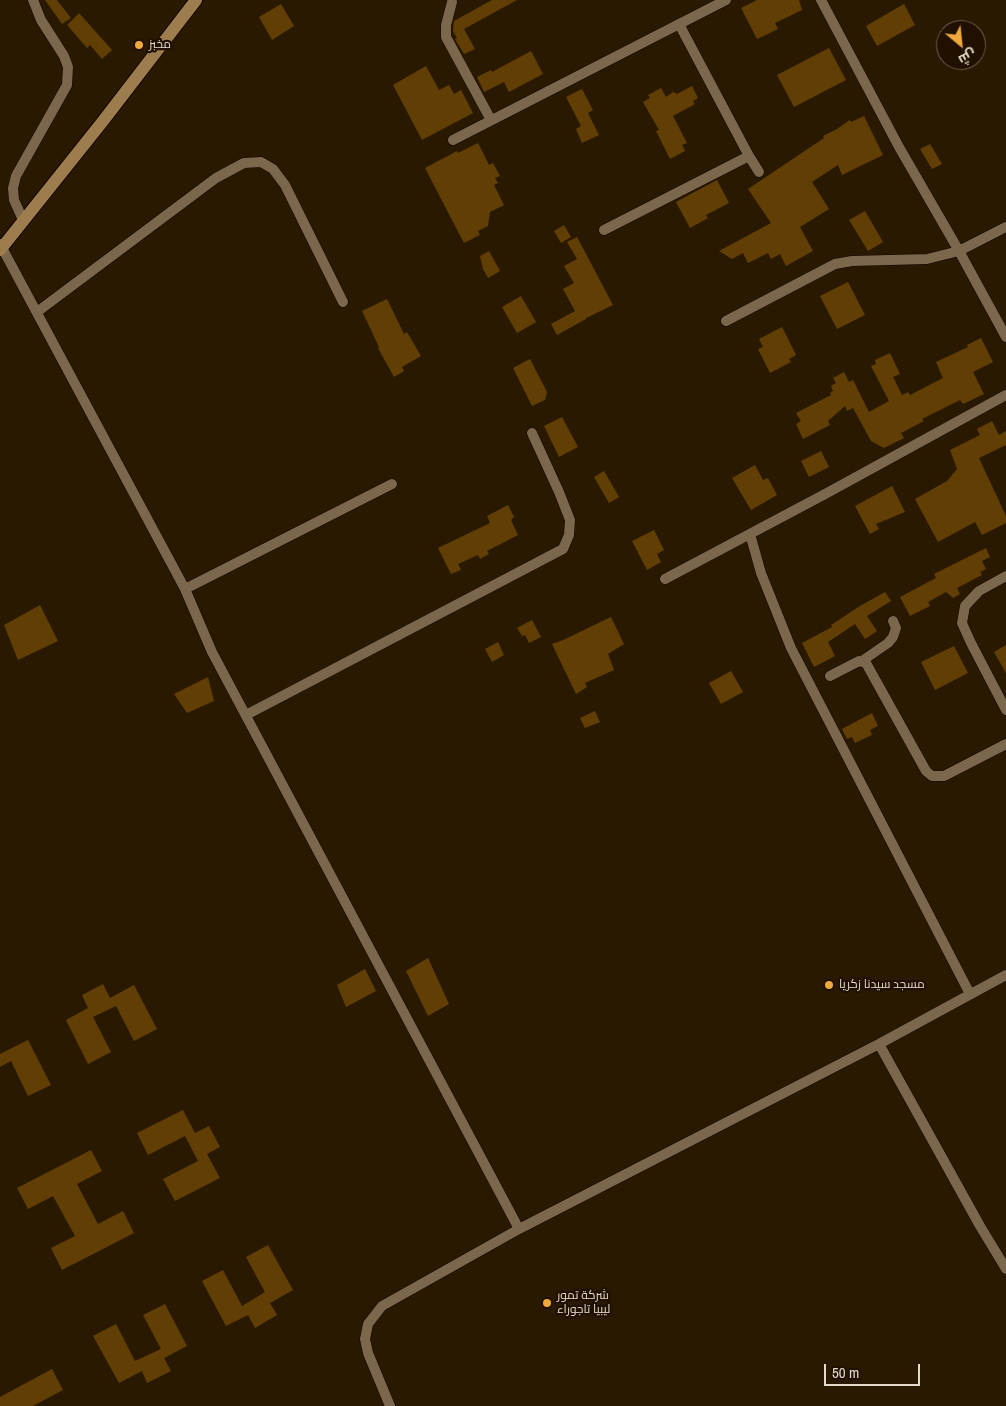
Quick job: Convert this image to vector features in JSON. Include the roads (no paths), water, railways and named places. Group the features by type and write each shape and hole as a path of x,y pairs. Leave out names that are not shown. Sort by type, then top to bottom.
{"street":[{"path":"23,220 14,200 13,188 16,176 67,85 68,67 64,56 41,20 33,0"},
{"path":"196,0 103,121 1,247 185,589 212,652 519,1229"},
{"path":"453,140 726,0"},
{"path":"821,0 899,147 1006,337"},
{"path":"452,2 446,26 446,37 491,120"},
{"path":"679,24 759,172"},
{"path":"604,230 749,156"},
{"path":"37,312 216,178 244,163 261,162 273,169 285,185 343,302"},
{"path":"726,320 835,264 852,261 927,259 959,251 1006,227"},
{"path":"665,579 1006,395"},
{"path":"246,715 563,549 569,535 570,520 532,433"},
{"path":"185,589 392,484"},
{"path":"750,534 761,574 791,648 970,994"},
{"path":"1006,576 979,591 974,596 965,606 962,622 1006,710"},
{"path":"830,676 862,660 888,643 893,638 896,628 893,621"},
{"path":"862,660 866,663 926,771 932,776 944,776 1006,744"},
{"path":"390,1406 368,1353 365,1339 368,1324 382,1306 519,1229 879,1044 1006,975"},
{"path":"879,1044 980,1226 1006,1269"}],"place":[{"name":"مخبز","path":"139,45"},
{"name":"مسجد سيدنا زكريا","path":"829,985"},
{"name":"شركة تمور ليبيا تاجوراء","path":"547,1303"}]}
